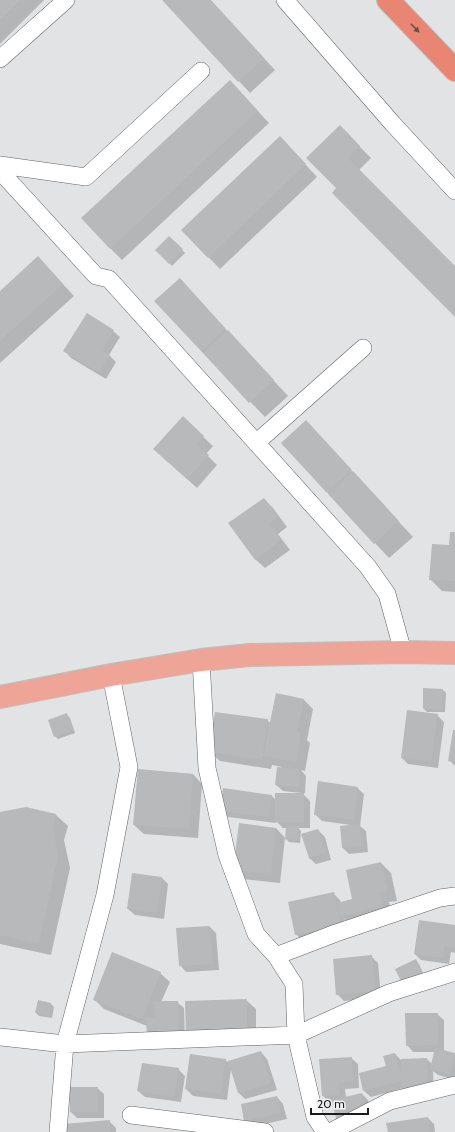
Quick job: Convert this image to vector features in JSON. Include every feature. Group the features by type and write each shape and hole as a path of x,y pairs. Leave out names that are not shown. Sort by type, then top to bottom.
{"highway":[{"path":"388,0 455,70"}],"main road":[{"path":"0,697 111,675 201,660 249,655 403,652 455,653"}],"street":[{"path":"0,59 66,0"},
{"path":"285,0 393,124 455,191"},
{"path":"0,165 86,177 201,71"},
{"path":"0,171 96,276 109,279 368,567 387,594 403,652"},
{"path":"256,443 363,348"},
{"path":"201,660 207,768 227,855 256,934 276,956 294,984 296,1035 315,1117 325,1132"},
{"path":"58,1132 65,1044 105,895 129,767 111,675"},
{"path":"276,956 336,933 440,898 455,896"},
{"path":"0,1037 65,1044 296,1035 389,993 455,972"},
{"path":"330,1132 390,1101 455,1085"},
{"path":"131,1115 265,1132"}],"building":[{"path":"0,0 20,0 0,20"},
{"path":"162,0 211,0 264,58 238,82"},
{"path":"230,80 258,111 110,249 81,218"},
{"path":"340,125 360,146 348,158 455,266 455,317 332,193 336,188 306,158"},
{"path":"280,136 306,164 208,258 181,230"},
{"path":"169,236 183,249 169,264 155,250"},
{"path":"38,256 63,284 0,341 0,291"},
{"path":"180,278 225,328 201,351 154,301"},
{"path":"87,313 114,330 102,350 110,355 99,373 63,351"},
{"path":"228,330 274,380 249,403 203,353"},
{"path":"183,416 204,436 197,445 209,455 187,479 153,449"},
{"path":"306,420 352,470 327,493 281,443"},
{"path":"353,471 399,521 374,544 328,494"},
{"path":"264,498 278,517 269,524 281,540 255,560 228,523"},
{"path":"450,532 455,532 455,581 429,580 432,544 449,545"},
{"path":"423,688 443,689 442,710 423,709"},
{"path":"276,693 304,699 297,732 301,733 296,762 263,756"},
{"path":"407,710 438,714 431,762 401,758"},
{"path":"215,712 268,719 262,760 209,752"},
{"path":"67,713 73,730 54,737 48,720"},
{"path":"453,730 455,730 455,762 448,761"},
{"path":"277,767 300,769 299,787 275,785"},
{"path":"138,769 193,774 189,829 133,825"},
{"path":"318,781 358,787 354,820 314,815"},
{"path":"223,788 272,795 269,817 220,811"},
{"path":"275,793 304,793 304,822 275,822"},
{"path":"26,807 56,814 53,828 58,856 39,944 0,935 0,812"},
{"path":"239,823 276,828 271,874 233,870"},
{"path":"360,824 362,846 342,848 340,826"},
{"path":"286,826 299,827 298,840 285,839"},
{"path":"318,829 326,853 309,858 301,834"},
{"path":"381,862 388,891 380,893 383,907 340,916 337,903 352,899 346,870"},
{"path":"132,873 162,877 157,913 127,909"},
{"path":"334,892 341,925 295,935 288,902"},
{"path":"419,920 455,925 455,948 445,946 443,958 414,954"},
{"path":"210,926 213,964 179,966 176,928"},
{"path":"112,952 161,972 142,1019 93,1000"},
{"path":"372,955 375,991 336,995 333,959"},
{"path":"416,959 424,976 403,985 395,969"},
{"path":"247,999 247,1033 186,1034 185,1001"},
{"path":"38,1000 51,1003 49,1016 35,1013"},
{"path":"154,1001 178,1001 179,1035 147,1036 146,1017 155,1017"},
{"path":"405,1013 438,1013 438,1045 406,1046"},
{"path":"435,1048 455,1053 450,1074 430,1069"},
{"path":"261,1051 271,1083 238,1093 228,1061"},
{"path":"395,1053 402,1075 401,1059 427,1058 428,1091 402,1092 402,1081 363,1091 359,1073 386,1066 383,1056"},
{"path":"190,1054 226,1059 221,1094 185,1089"},
{"path":"352,1057 353,1081 339,1083 340,1095 322,1096 319,1059"},
{"path":"142,1063 179,1068 174,1097 137,1091"},
{"path":"69,1087 98,1087 98,1112 70,1112"},
{"path":"362,1093 364,1102 360,1103 362,1114 336,1119 332,1100"},
{"path":"277,1096 281,1113 244,1121 241,1104"},
{"path":"428,1117 430,1132 388,1132 386,1123"},
{"path":"110,1120 110,1132 64,1132 63,1124"}]}
